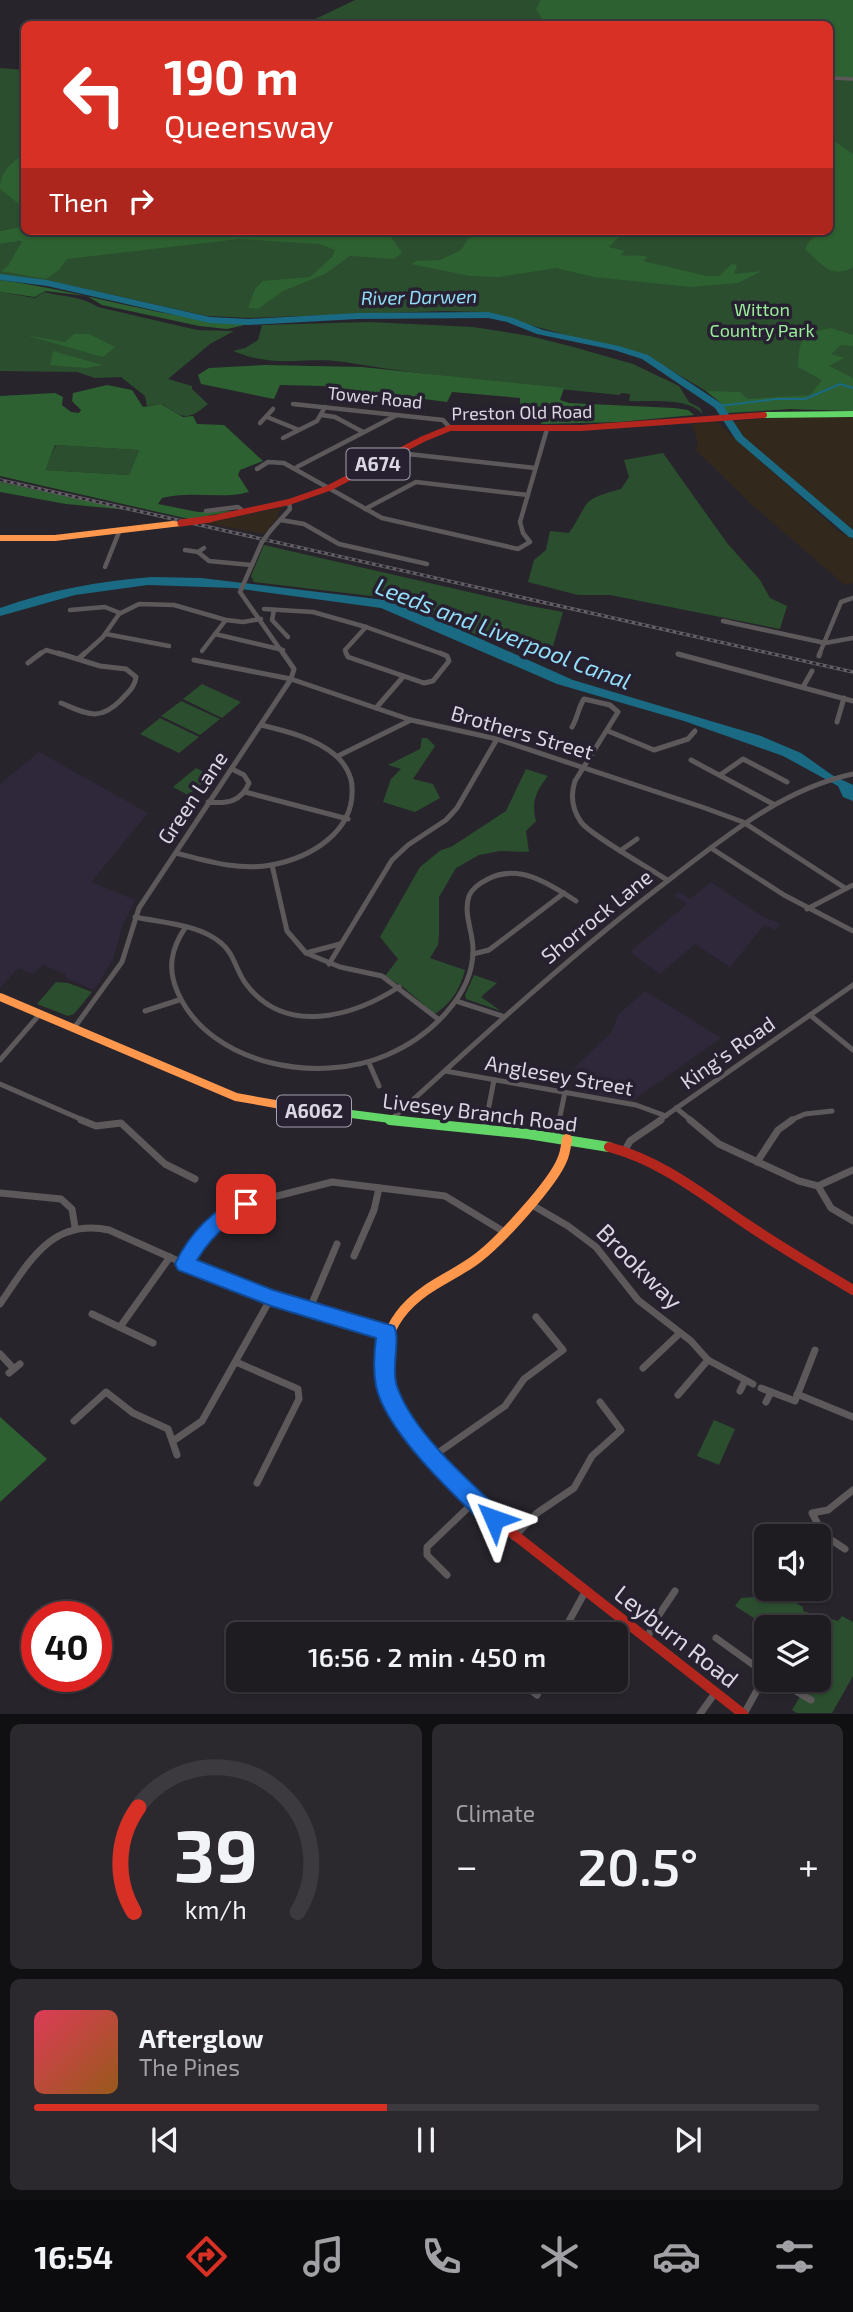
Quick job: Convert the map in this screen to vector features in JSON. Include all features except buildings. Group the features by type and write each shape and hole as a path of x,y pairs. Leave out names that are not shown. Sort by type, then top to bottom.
{"main road":[{"name":"Preston Old Road","path":"0,538 55,538 118,532 289,502 329,488 450,428 615,427 735,417 853,414"},
{"name":"Livesey Branch Road","path":"0,997 236,1097 331,1114 567,1139 625,1150 651,1161 764,1236 853,1290"},
{"path":"387,1332 395,1318 417,1295 480,1258 506,1233 559,1168 567,1139"},
{"name":"Leyburn Road","path":"387,1332 384,1355 387,1388 402,1420 432,1457 514,1537 744,1713"}],"street":[{"path":"833,78 853,79"},
{"name":"Tower Road","path":"293,404 443,420 450,428"},
{"path":"284,438 317,421 325,407"},
{"path":"260,423 273,409"},
{"path":"322,415 335,417 363,432"},
{"path":"297,467 397,415"},
{"path":"267,417 299,430"},
{"path":"257,469 270,461 297,467 382,517 517,549 530,542 523,533 520,522 547,429"},
{"path":"399,453 535,468"},
{"path":"365,509 416,482 528,495"},
{"path":"289,502 290,509 261,542 241,590 295,669 291,679"},
{"path":"281,520 304,524 340,544 427,564"},
{"path":"105,567 118,532"},
{"path":"198,552 204,548"},
{"path":"185,550 198,552 209,561 251,565"},
{"path":"819,656 841,602 853,598"},
{"path":"78,659 106,634 120,613 144,604 164,603 225,621 242,623 261,619"},
{"path":"70,610 105,607 120,613"},
{"path":"264,608 313,612 366,627 447,656 450,660 433,681 424,683 348,657 345,650 366,627"},
{"path":"274,610 272,620 275,627 288,637"},
{"path":"202,651 225,621"},
{"path":"723,621 825,643 853,638"},
{"path":"106,634 119,638 149,639 169,646"},
{"path":"215,634 283,650"},
{"path":"28,663 46,650 129,670 136,677 136,683 100,716 92,716 61,703"},
{"path":"678,654 853,701"},
{"name":"Brothers Street","path":"194,660 291,679 411,720 497,739 743,822 845,888"},
{"path":"803,687 813,671"},
{"path":"376,708 403,677"},
{"name":"Green Lane","path":"74,1028 117,973 128,947 135,917 291,679"},
{"path":"837,722 844,698"},
{"path":"572,727 580,714 580,705 584,699 611,705 618,712 571,792 573,808 582,825 667,880"},
{"path":"338,756 411,720"},
{"path":"176,853 212,863 244,867 272,865 303,856 341,829 348,819 354,791 350,774 338,756 300,736 261,725"},
{"path":"608,732 654,750 688,739 695,732"},
{"path":"329,964 393,860 408,845 446,820 457,808 497,739"},
{"path":"720,775 743,759 787,782"},
{"path":"691,760 773,804"},
{"path":"208,802 230,802 245,792 249,783 247,779 232,769"},
{"name":"Shorrock Lane","path":"392,1120 502,1016 667,880 743,822 821,781 853,774"},
{"path":"245,792 348,819"},
{"path":"620,851 637,839"},
{"path":"711,848 807,909 853,931"},
{"path":"272,865 287,931 306,953 329,964 370,972 400,987 438,1019"},
{"path":"185,928 174,943 170,960 179,1000 188,1017 211,1038 238,1054 276,1064 310,1067 369,1063 407,1045 438,1019 456,1001 464,988 473,954 467,905 470,891 486,879 505,873 526,874 547,881 576,901"},
{"path":"807,909 853,885"},
{"path":"473,954 489,950 564,893"},
{"path":"135,917 185,928 218,940 231,953 246,984 263,1002 281,1012 303,1017 327,1018 351,1014 400,987"},
{"path":"306,953 340,944"},
{"name":"King's Road","path":"625,1150 630,1141 853,985"},
{"path":"145,1011 179,1000"},
{"path":"456,1001 502,1016"},
{"path":"0,1060 40,1014"},
{"path":"810,1015 853,1051"},
{"path":"369,1063 379,1086"},
{"name":"Anglesey Street","path":"445,1071 636,1105 666,1116"},
{"path":"484,1130 494,1080"},
{"path":"0,1084 96,1126 121,1123 165,1164 195,1179"},
{"path":"555,1138 565,1092"},
{"path":"676,1108 719,1144 799,1181 818,1186 853,1170"},
{"path":"757,1161 777,1128 815,1111 832,1111"},
{"path":"184,1264 220,1220 246,1204 332,1182 445,1196 506,1233"},
{"path":"818,1186 831,1208 853,1221"},
{"path":"354,1256 374,1210 379,1188"},
{"path":"0,1192 61,1199 72,1209 75,1227"},
{"name":"Brookway","path":"529,1203 590,1241 638,1300 708,1360 749,1382 740,1391"},
{"path":"0,1304 44,1245 60,1232 75,1227 100,1227 271,1298 387,1332"},
{"path":"310,1308 337,1244"},
{"path":"120,1327 170,1258"},
{"path":"176,1439 202,1421 271,1298"},
{"path":"92,1314 153,1343"},
{"path":"432,1457 505,1406 524,1379 563,1350 536,1317"},
{"path":"643,1368 680,1334"},
{"path":"761,1388 793,1401 815,1350"},
{"path":"0,1354 15,1369"},
{"path":"678,1395 708,1360"},
{"path":"236,1362 298,1389 299,1399 257,1483"},
{"path":"74,1421 106,1392 134,1414 166,1425 176,1439 177,1455"},
{"path":"766,1402 771,1392"},
{"path":"797,1394 853,1417"},
{"path":"514,1537 537,1513 574,1488 592,1456 621,1430 600,1402"},
{"path":"816,1524 813,1513 828,1510 853,1490"},
{"path":"447,1575 427,1555 427,1547 475,1501"},
{"path":"831,1541 845,1549"},
{"path":"648,1641 652,1625 676,1591"},
{"path":"569,1622 585,1592"},
{"path":"716,1638 766,1674 744,1713"},
{"path":"797,1692 811,1700"},
{"path":"700,1713 715,1693"}],"shaded area":[{"path":"853,417 853,530 742,436 732,421"},
{"path":"717,422 839,532 853,539 853,583 845,585 752,505 696,450 698,442 692,424"},
{"path":"285,507 264,534 205,523"},
{"path":"39,752 148,813 91,882 135,900 122,927 113,959 94,990 43,965 33,974 18,968 0,988 0,784"},
{"path":"711,882 762,916 781,924 775,930 764,925 730,967 695,944 660,974 630,952 687,904 675,896 679,892 690,899"},
{"path":"645,991 721,1038 632,1101 584,1092 577,1085 575,1067 611,1033 618,1015"}],"green space":[{"name":"Witton Country Park","path":"355,0 853,0 853,411 790,409 727,413 721,403 706,391 652,359 484,312 250,318 207,316 50,281 0,276 0,244 38,239 42,235 833,235 833,21 311,21"},
{"path":"541,0 853,0 853,79 833,78 833,21 543,21 536,9"},
{"path":"0,68 21,70 21,227 0,231"},
{"path":"833,140 853,154 853,267 839,272 821,264 805,249 815,236 833,235"},
{"path":"21,156 21,206 0,189 4,173"},
{"path":"21,227 21,235 403,235 391,237 402,253 394,259 350,256 325,274 283,291 258,309 248,308 255,289 263,281 310,277 332,257 335,250 320,244 239,239 67,259 59,270 46,279 1,271 8,266 22,241 0,244 0,231"},
{"path":"478,235 620,235 609,247 625,251 620,255 648,257 643,261 707,276 719,276 732,264 737,265 734,274 762,271 738,283 691,287 594,277 556,268 499,277 470,276 411,264 417,261 440,260 461,250 468,239"},
{"path":"0,280 84,296 45,291 35,297 0,292"},
{"path":"0,292 35,298 44,292 197,330 234,331 210,344 168,379 192,386 208,404 195,414 185,416 162,404 147,406 145,396 121,377 95,378 77,372 0,371"},
{"path":"88,296 186,317 249,324 227,329 199,326 102,305"},
{"path":"369,322 473,327 530,336 577,348 633,364 679,386 689,402 700,408 703,414 688,405 678,403 629,401 630,394 482,381 344,362 277,361 233,351 258,340 262,325"},
{"path":"831,328 853,335 853,346 841,345 831,354 844,358 829,366 853,378 853,411 790,409 727,413 721,403 706,391 740,392 748,399 810,395 822,380 798,367 801,343 814,332"},
{"path":"74,334 89,334 115,347 103,357 25,335 65,342"},
{"path":"53,351 103,365 86,368 50,365"},
{"path":"265,365 362,367 564,388 560,400 569,403 674,408 688,410 694,415 620,422 541,424 544,408 520,407 520,398 452,392 447,402 323,386 280,385 274,399 201,384 198,375 209,368"},
{"path":"107,385 132,390 143,407 161,404 183,417 193,416 197,424 224,425 263,461 240,470 238,475 249,492 173,496 162,498 158,504 198,512 234,511 189,519 0,476 0,396 55,393 63,397 62,405 71,412 79,413 81,410 72,401 73,393","holes":["55,445 139,450 129,475 45,470"]},
{"path":"56,445 139,450 129,475 44,470"},
{"path":"663,453 727,543 760,580 770,598 787,606 780,629 610,595 578,595 528,582 534,560 546,550 550,531 569,533 587,503 598,496 621,489 629,477 624,460"},
{"path":"0,482 128,510 66,504 0,492"},
{"path":"264,545 563,612 553,646 534,644 493,632 486,639 418,608 388,598 254,582 251,576"},
{"path":"202,684 241,702 222,718 183,699"},
{"path":"181,701 220,719 200,735 161,716"},
{"path":"160,718 199,737 179,753 140,734"},
{"path":"422,738 427,738 435,746 413,779 433,784 440,798 415,812 383,802 391,779 401,769 388,765 420,749"},
{"path":"196,768 211,776 188,795 173,787"},
{"path":"526,769 548,776 536,797 536,821 526,831 529,852 500,851 479,855 456,868 439,897 438,945 430,958 465,970 454,995 435,1014 403,987 385,976 398,959 380,937 420,867 441,850 451,847 506,811"},
{"path":"474,975 497,983 481,997 501,1011 466,999 465,995"},
{"path":"56,982 68,983 92,992 74,1014 68,1016 37,1004"},
{"path":"0,1417 47,1459 0,1502"},
{"path":"714,1420 735,1429 719,1465 697,1456"},
{"path":"754,1597 754,1601 793,1601 803,1607 803,1611 817,1615 754,1615 754,1618 735,1606 741,1598"},
{"path":"842,1616 853,1622 853,1676 832,1713 797,1713 792,1710 803,1692 831,1692 831,1619 838,1621"}],"water":[{"path":"152,577 201,578 385,600 429,616 573,680 761,736 801,753 832,775 853,785 853,801 843,797 838,786 783,756 684,721 557,684 381,608 234,588 148,585 75,595 0,616 0,608 56,591"}],"waterway":[{"name":"River Darwen","path":"0,277 47,283 210,320 249,322 358,316 488,315 540,332 616,348 645,357 719,406 739,438 853,535"},
{"path":"719,406 776,399 805,399 840,384 853,388"}],"railway":[{"path":"0,480 853,672"}],"traffic: fast":[{"path":"764,415 853,414"},
{"path":"281,1105 363,1117 528,1134 609,1147"}],"traffic: slow":[{"path":"0,538 55,538 181,523"},
{"path":"0,997 236,1097 281,1105"},
{"path":"398,1407 392,1397 382,1355 396,1317 423,1292 477,1259 499,1240 555,1173 563,1159 567,1139"}],"traffic: jam":[{"path":"210,519 289,502 329,488 423,439 450,428 581,428 764,415"},
{"path":"181,523 210,519"},
{"path":"609,1147 646,1159 682,1179 774,1242 853,1290"},
{"path":"398,1407 443,1468 497,1521 743,1714"}],"route":[{"path":"246,1204 210,1229 184,1264 271,1298 387,1332 384,1355 387,1388 402,1420 449,1476 494,1519"}],"water label":[{"name":"Leeds and Liverpool Canal","path":"503,634"}]}
